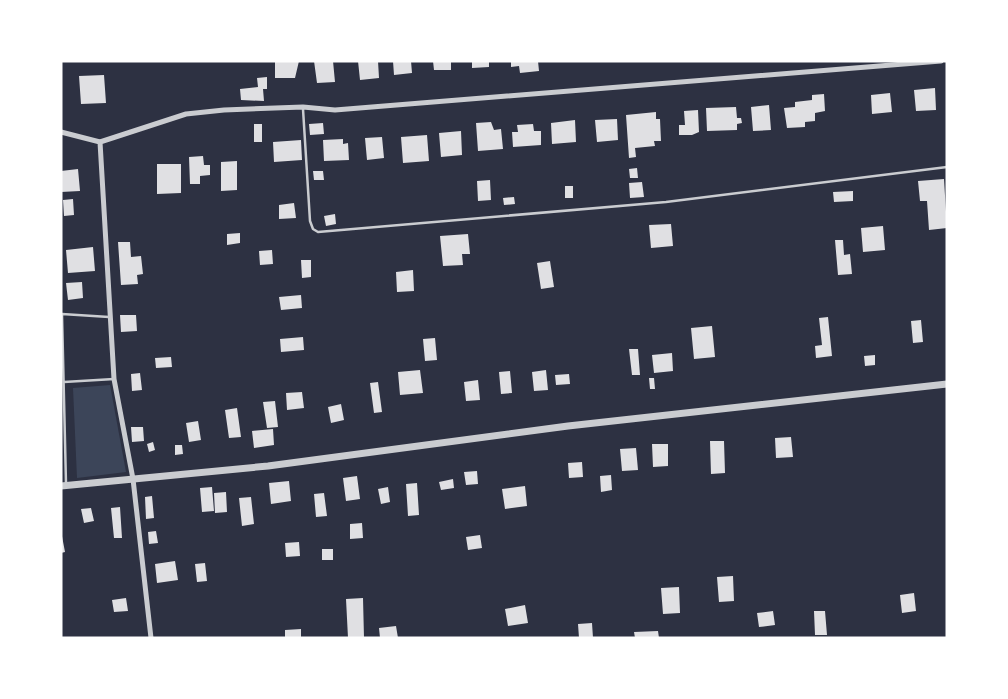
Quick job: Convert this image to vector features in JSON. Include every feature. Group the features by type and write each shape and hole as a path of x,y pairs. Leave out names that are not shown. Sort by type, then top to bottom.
{"street":[{"path":"61,132 100,142 186,114 224,110 303,107 335,110 941,61"},
{"path":"100,142 114,380 133,479 151,638"},
{"path":"64,486 268,466 568,426 947,384"}],"lane":[{"path":"303,107 310,221 313,229 318,232 666,202 947,167"},
{"path":"64,486 62,314 111,317"},
{"path":"64,382 114,380"}],"shaded area":[{"path":"110,385 126,472 77,478 73,388"}],"building":[{"path":"275,61 299,61 295,78 275,78"},
{"path":"314,61 333,61 335,82 317,83"},
{"path":"358,61 378,61 379,78 360,80"},
{"path":"393,61 411,61 412,73 394,75"},
{"path":"433,61 451,61 451,70 434,70"},
{"path":"472,61 489,61 489,67 472,68"},
{"path":"511,61 538,61 539,71 520,73 519,66 511,67"},
{"path":"104,75 106,103 81,104 79,76"},
{"path":"267,77 267,89 263,89 264,101 241,100 240,89 258,87 257,78"},
{"path":"935,88 936,110 916,111 914,90"},
{"path":"890,93 892,112 872,114 871,95"},
{"path":"824,94 825,111 815,113 815,121 805,122 805,127 787,128 784,108 795,107 795,102 812,100 812,95"},
{"path":"769,105 771,130 753,131 751,107"},
{"path":"736,107 737,118 741,118 742,123 737,124 737,130 707,131 706,108"},
{"path":"698,110 699,132 692,135 679,135 679,125 685,125 684,111"},
{"path":"656,112 656,119 660,119 661,141 654,141 655,146 635,148 636,157 629,158 626,115"},
{"path":"617,119 618,140 597,142 595,120"},
{"path":"575,120 576,142 552,144 551,123"},
{"path":"491,122 494,130 501,129 503,149 478,151 476,123"},
{"path":"323,123 324,134 310,135 309,124"},
{"path":"254,124 262,124 262,142 254,142"},
{"path":"533,124 534,131 541,131 541,145 513,147 512,132 518,132 517,125"},
{"path":"461,131 462,155 441,157 439,133"},
{"path":"427,135 429,161 403,163 401,137"},
{"path":"382,137 384,158 367,160 365,138"},
{"path":"343,139 343,144 348,143 349,160 324,161 323,140"},
{"path":"301,140 302,160 274,162 273,142"},
{"path":"203,156 204,165 210,165 210,175 200,176 200,184 190,184 189,157"},
{"path":"237,161 237,190 221,191 221,162"},
{"path":"157,164 181,164 181,193 157,194"},
{"path":"637,168 638,178 630,178 629,169"},
{"path":"78,169 80,191 61,192 61,171"},
{"path":"313,171 323,171 324,180 314,180"},
{"path":"944,179 947,228 929,230 927,201 920,201 918,181"},
{"path":"490,180 491,200 478,201 477,181"},
{"path":"642,182 644,197 630,198 629,183"},
{"path":"565,186 573,186 573,198 565,198"},
{"path":"853,191 853,201 834,202 833,192"},
{"path":"514,197 515,204 504,205 503,198"},
{"path":"73,199 74,215 64,216 63,200"},
{"path":"294,203 296,218 279,219 279,205"},
{"path":"335,214 336,224 326,226 324,216"},
{"path":"671,224 673,246 651,248 649,225"},
{"path":"883,226 885,250 863,252 861,228"},
{"path":"240,233 240,243 227,245 227,234"},
{"path":"468,234 470,254 462,254 463,265 443,266 440,236"},
{"path":"835,240 843,240 844,255 850,254 852,274 838,275"},
{"path":"118,242 130,242 131,257 141,256 143,274 137,275 138,284 121,285"},
{"path":"93,247 95,271 68,273 66,250"},
{"path":"272,250 273,264 260,265 259,251"},
{"path":"301,260 311,260 311,277 302,278"},
{"path":"550,261 554,287 541,289 537,263"},
{"path":"413,270 414,291 397,292 396,272"},
{"path":"82,282 83,298 68,300 66,283"},
{"path":"301,295 302,308 281,310 279,297"},
{"path":"120,315 136,315 137,331 121,332"},
{"path":"828,317 832,356 816,358 815,346 822,345 819,318"},
{"path":"921,320 923,342 913,343 911,321"},
{"path":"712,326 715,357 694,359 691,328"},
{"path":"303,337 304,350 281,352 280,339"},
{"path":"435,338 437,360 425,361 423,339"},
{"path":"629,349 638,349 640,375 632,375"},
{"path":"672,353 673,371 654,373 652,355"},
{"path":"875,355 875,365 865,366 864,356"},
{"path":"171,357 172,367 156,368 155,358"},
{"path":"420,370 423,393 400,395 398,372"},
{"path":"546,370 548,390 534,391 532,372"},
{"path":"510,371 512,393 501,394 499,372"},
{"path":"140,373 142,390 132,391 131,374"},
{"path":"569,374 570,384 556,385 555,375"},
{"path":"649,378 654,378 655,389 650,389"},
{"path":"478,380 480,400 466,401 464,382"},
{"path":"378,382 382,412 374,413 370,383"},
{"path":"302,392 304,408 287,410 286,393"},
{"path":"275,401 278,427 267,428 263,402"},
{"path":"341,404 344,420 331,423 328,407"},
{"path":"237,408 241,437 229,438 225,410"},
{"path":"198,421 201,440 189,442 186,423"},
{"path":"131,427 143,427 144,441 132,442"},
{"path":"273,429 274,445 254,448 252,431"},
{"path":"791,437 793,457 776,458 775,438"},
{"path":"710,441 724,441 725,473 711,474"},
{"path":"153,442 155,450 149,452 147,444"},
{"path":"652,444 668,444 668,466 653,467"},
{"path":"175,445 182,445 183,454 175,455"},
{"path":"636,448 638,470 622,471 620,449"},
{"path":"582,462 583,477 569,478 568,463"},
{"path":"477,471 478,484 466,485 464,472"},
{"path":"611,475 612,490 601,492 600,476"},
{"path":"357,476 360,499 346,501 343,478"},
{"path":"453,479 454,488 441,490 439,482"},
{"path":"289,481 291,501 271,504 269,483"},
{"path":"417,483 419,515 408,516 406,484"},
{"path":"525,486 527,506 505,509 502,489"},
{"path":"212,487 214,511 202,512 200,488"},
{"path":"388,487 390,502 381,504 378,489"},
{"path":"226,492 227,512 215,513 214,493"},
{"path":"324,493 327,516 316,517 314,494"},
{"path":"152,496 154,518 146,519 145,497"},
{"path":"251,497 254,524 242,526 239,498"},
{"path":"120,507 122,538 114,538 111,508"},
{"path":"91,508 94,521 84,523 81,509"},
{"path":"362,523 363,538 350,539 350,524"},
{"path":"61,531 65,552 61,553"},
{"path":"156,531 158,543 149,544 148,532"},
{"path":"480,535 482,548 468,550 466,537"},
{"path":"299,542 300,556 286,557 285,543"},
{"path":"322,549 333,549 333,560 322,560"},
{"path":"175,561 178,580 157,583 155,564"},
{"path":"205,563 207,581 197,582 195,564"},
{"path":"733,576 734,601 719,602 717,577"},
{"path":"679,587 680,613 663,614 661,588"},
{"path":"914,593 916,611 902,613 900,595"},
{"path":"126,598 128,611 114,612 112,600"},
{"path":"363,598 364,638 348,638 346,599"},
{"path":"525,605 528,623 508,626 505,609"},
{"path":"773,611 775,625 759,627 757,613"},
{"path":"814,611 825,611 827,635 815,635"},
{"path":"592,623 593,638 579,638 578,624"},
{"path":"396,626 398,638 380,638 379,628"},
{"path":"301,629 301,638 285,638 285,630"},
{"path":"658,631 659,638 635,638 634,632"}]}
